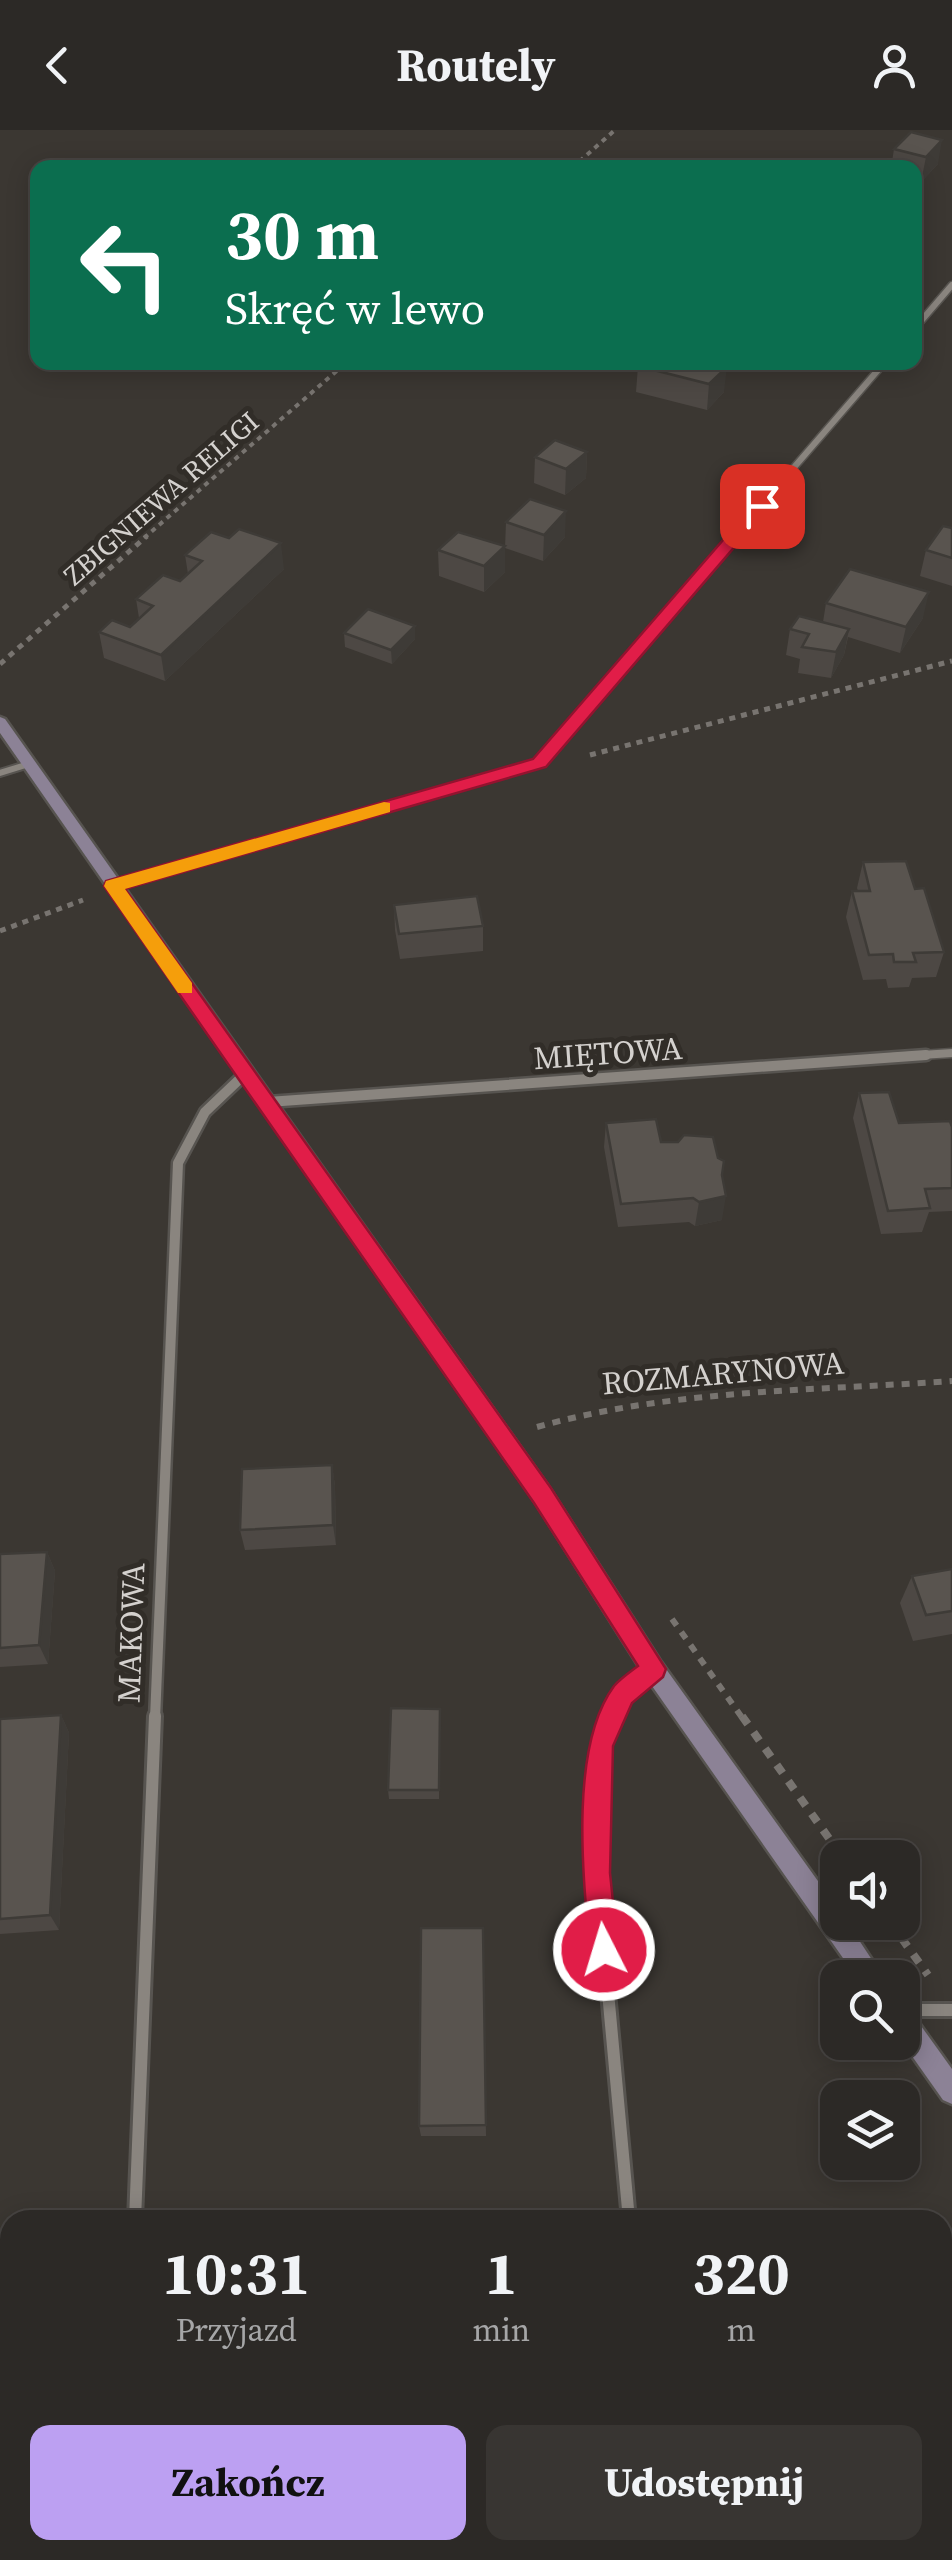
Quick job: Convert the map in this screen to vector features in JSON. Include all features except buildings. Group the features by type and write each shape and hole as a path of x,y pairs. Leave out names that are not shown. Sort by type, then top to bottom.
{"street":[{"path":"922,320 952,285"},
{"path":"113,886 539,763 878,370"},
{"path":"0,722 503,1439 654,1669 859,1960"},
{"name":"MIĘTOWA","path":"268,1102 952,1053"},
{"name":"MAKOWA","path":"135,2210 178,1163 205,1112 246,1073"},
{"path":"628,2210 596,1873 600,1746 623,1694 654,1669"},
{"path":"920,2010 952,2010"},
{"path":"920,2047 952,2092"}],"lane":[{"path":"0,773 29,764"}],"path":[{"path":"581,160 616,130"},
{"name":"ZBIGNIEWA RELIGI","path":"0,664 339,370"},
{"path":"539,763 615,752 952,661"},
{"path":"0,931 58,912 113,886"},
{"name":"ROZMARYNOWA","path":"503,1439 587,1411 638,1400 952,1381"},
{"path":"903,1940 932,1980"}],"slow traffic":[{"path":"185,988 113,886 384,808"}],"route":[{"path":"604,1950 596,1873 600,1746 623,1694 654,1669 543,1496 113,886 539,763 762,506"}]}
